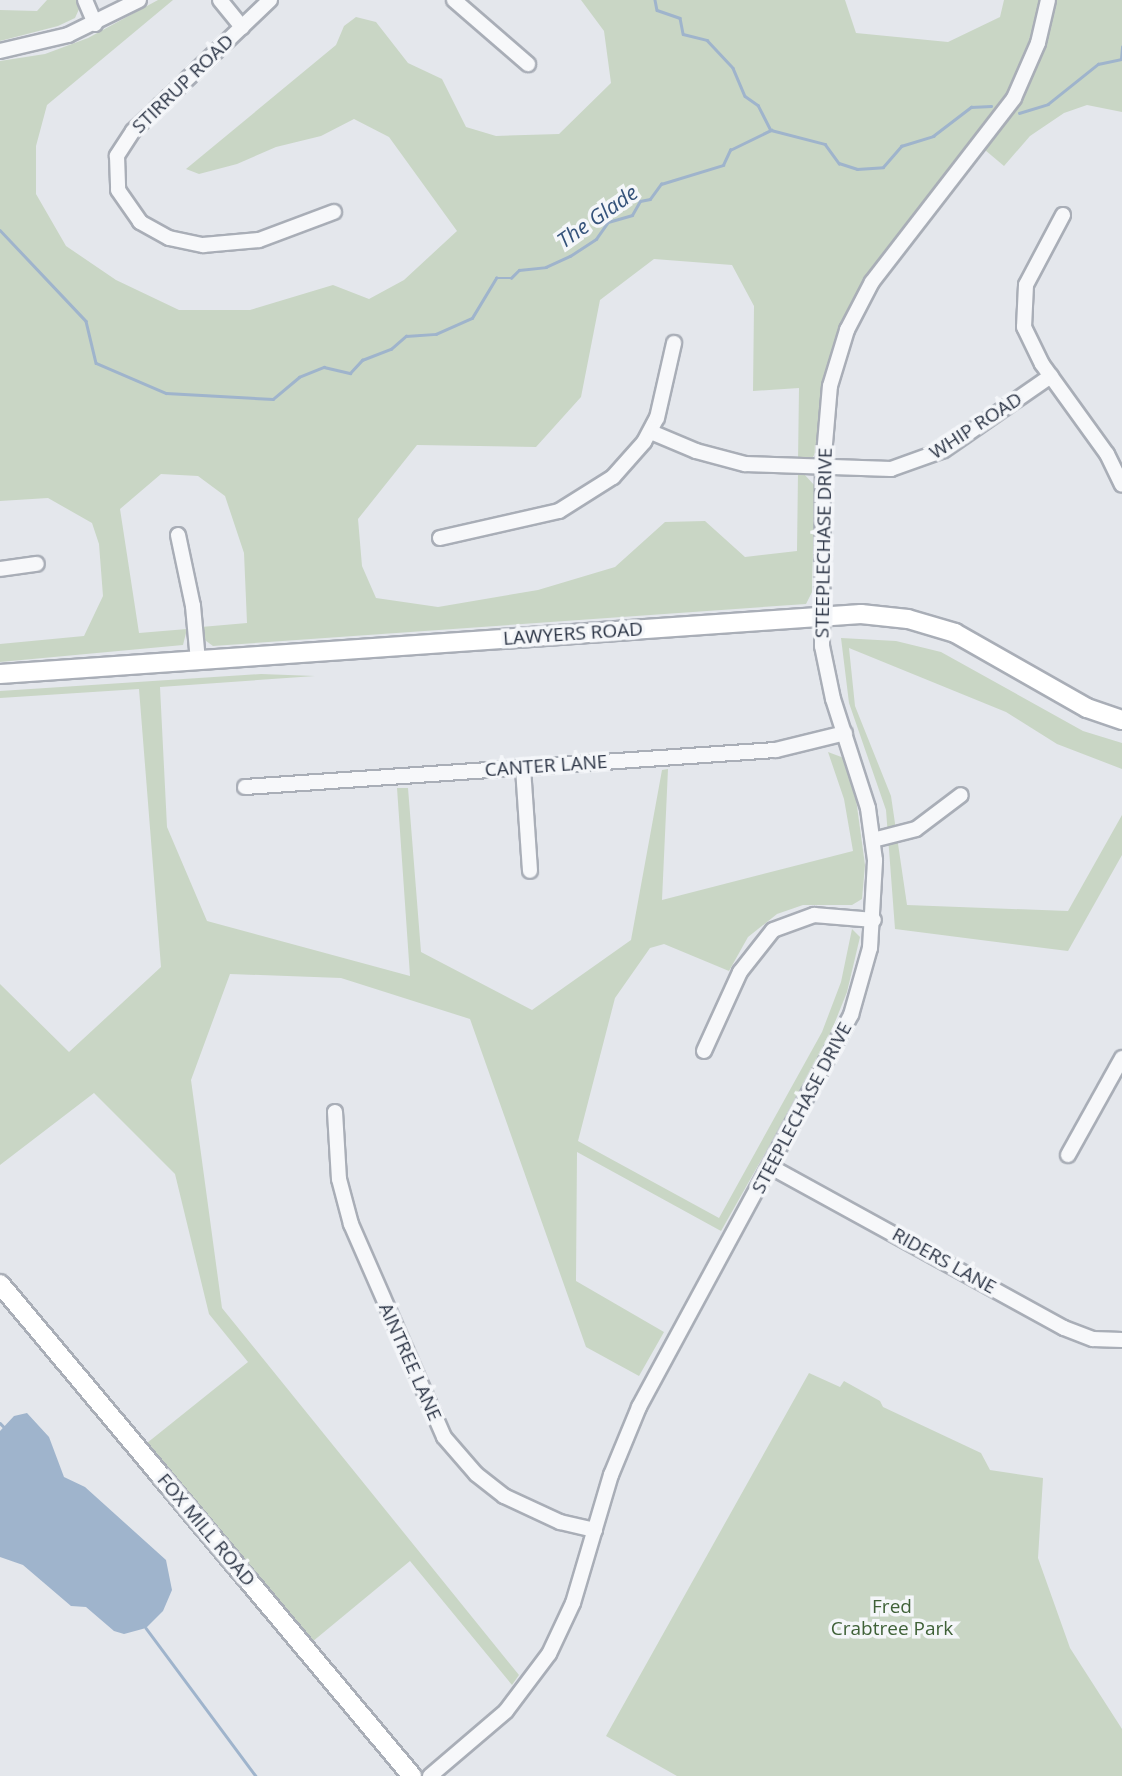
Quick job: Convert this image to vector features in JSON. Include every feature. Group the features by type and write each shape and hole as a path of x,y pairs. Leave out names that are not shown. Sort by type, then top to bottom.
{"main road":[{"name":"LAWYERS ROAD","path":"0,674 820,617 885,615 931,624 976,643 1087,708 1122,720"},
{"name":"FOX MILL ROAD","path":"0,1284 412,1776"}],"street":[{"path":"85,0 95,24"},
{"path":"0,51 95,24 139,0"},
{"name":"STIRRUP ROAD","path":"220,0 242,27"},
{"name":"STIRRUP ROAD","path":"270,0 124,144 115,178 123,202 154,231 203,245 259,240 334,212"},
{"path":"454,0 528,64"},
{"name":"STEEPLECHASE DRIVE","path":"430,1776 484,1732 537,1673 566,1621 639,1407 851,1015 874,920 873,840 827,674 820,617 823,467 830,386 859,306 888,258 1008,107 1038,43 1048,0"},
{"path":"1063,215 1023,298 1027,336 1051,376 1107,454 1122,485"},
{"path":"440,538 539,518 580,501 620,470 651,432 663,403 674,343"},
{"name":"WHIP ROAD","path":"651,432 733,462 891,469 928,459 1051,376"},
{"path":"178,535 193,606 198,661"},
{"path":"0,569 37,564"},
{"name":"CANTER LANE","path":"245,787 776,750 845,733"},
{"path":"523,768 530,871"},
{"path":"873,840 916,829 961,795"},
{"path":"704,1051 740,972 773,930 814,915 874,920"},
{"path":"1068,1155 1122,1058"},
{"name":"AINTREE LANE","path":"335,1112 340,1179 351,1224 444,1437 477,1475 504,1496 560,1522 595,1530"},
{"name":"RIDERS LANE","path":"771,1167 1064,1328 1093,1339 1122,1340"}],"green space":[{"path":"47,0 78,0 80,7 75,18 58,26 0,41 0,10 37,11"},
{"path":"158,0 173,0 47,105 36,146 36,194 66,246 116,280 179,310 250,310 333,285 369,299 404,280 457,231 389,137 354,119 321,136 276,147 237,164 199,174 186,169 336,45 344,26 356,17 376,22 408,63 442,79 466,127 496,136 559,134 611,83 604,31 581,0 845,0 856,33 948,42 1000,17 1004,0 1041,0 1021,67 996,115 874,268 822,399 818,448 813,457 798,461 799,388 753,391 754,306 732,265 654,259 600,300 581,397 536,447 417,445 358,519 362,566 376,598 438,607 538,590 615,567 665,522 705,521 745,557 797,551 798,473 804,474 815,486 812,592 806,604 213,646 202,638 201,627 247,623 244,553 225,496 198,476 161,474 120,509 139,633 187,629 183,645 0,662 0,644 84,636 103,596 99,544 92,523 48,498 0,501 0,61 45,54 88,38"},
{"path":"1048,0 1122,0 1122,112 1087,105 1064,113 1030,136 1004,166 985,150"},
{"path":"841,638 896,641 941,652 1083,731 1122,743 1122,769 1057,744 1006,712 849,648 855,706 891,796 907,905 1068,911 1122,815 1122,855 1068,951 895,929 886,810 849,703"},
{"path":"261,674 315,676 160,687 167,827 207,921 410,976 397,788 408,788 421,952 532,1010 631,940 662,770 668,769 662,900 853,851 844,799 828,752 844,758 856,799 865,865 862,899 852,905 803,905 777,914 748,937 729,971 664,944 650,948 615,998 578,1141 719,1218 822,1032 841,982 852,929 860,937 847,992 825,1047 721,1231 577,1152 576,1281 664,1332 639,1376 586,1347 470,1019 341,978 230,974 191,1080 222,1308 519,1675 512,1685 410,1561 312,1642 147,1443 248,1362 209,1314 175,1174 94,1093 0,1165 0,984 69,1052 161,967 139,689 0,698 0,691"},
{"name":"Fred Crabtree Park","path":"809,1373 840,1387 844,1381 880,1401 883,1407 981,1453 990,1470 1043,1478 1038,1558 1070,1648 1122,1729 1122,1776 677,1776 606,1736"}],"water":[{"path":"27,1413 49,1437 64,1477 85,1487 166,1560 172,1590 163,1611 146,1628 124,1634 114,1631 86,1607 71,1606 23,1565 0,1557 0,1431 14,1416"}],"waterway":[{"path":"655,0 657,10 680,18 683,34 707,40 733,68 745,96 758,105 771,130"},
{"path":"1121,59 1122,47"},
{"name":"The Glade","path":"1019,113 1048,104 1098,64 1121,59"},
{"name":"The Glade","path":"0,230 86,321 96,363 166,393 273,399 299,377 324,367 350,373 362,360 391,349 406,336 436,334 472,318 496,278 511,278 519,270 546,267 570,256 596,239 608,222 632,215 640,201 650,199 661,184 723,165 730,150 771,130 825,144 839,163 857,169 883,167 901,146 933,136 971,107 991,106"},
{"path":"0,1423 4,1427"},
{"path":"146,1628 256,1776"}]}
